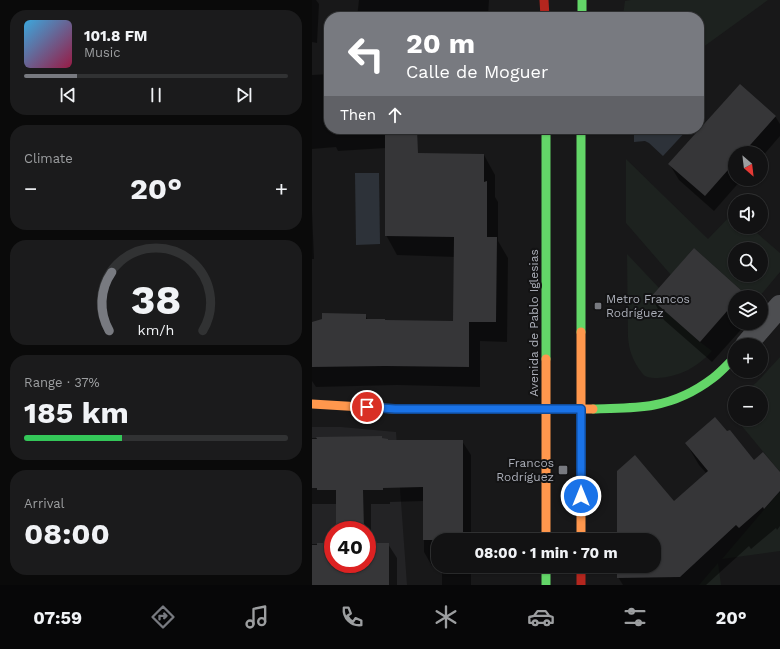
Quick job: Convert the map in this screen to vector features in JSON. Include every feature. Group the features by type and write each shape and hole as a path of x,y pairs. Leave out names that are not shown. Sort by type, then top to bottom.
{"street":[{"path":"544,0 545,12"},
{"path":"582,0 582,12"},
{"name":"Avenida de Pablo Iglesias","path":"546,134 546,533"},
{"path":"581,134 581,533"},
{"path":"752,338 780,306"},
{"path":"312,404 395,409 581,409 637,407 654,405 672,400 695,390 713,378 728,364"},
{"path":"546,573 546,585"},
{"path":"581,573 581,585"}],"shaded area":[{"path":"768,0 704,46 704,12 623,12 625,1"},
{"path":"634,134 683,134 663,156 645,141 634,142"},
{"path":"626,159 708,239 728,218 728,234 758,234 767,242 728,242 728,279 694,248 671,275 626,223"},
{"path":"355,173 379,173 380,244 356,245"},
{"path":"768,243 780,253 780,272 765,290 741,290 732,282 768,282"},
{"path":"627,254 659,288 651,298 712,351 701,362 688,370 673,376 650,378 644,375 634,361 630,350 628,337"},
{"path":"780,357 780,472 742,426 768,426 768,386 752,386 761,378 768,378 768,370"},
{"path":"312,427 341,427 396,432 407,585 312,585"},
{"path":"780,491 780,551 722,559"},
{"path":"718,563 721,585 699,585"}],"building":[{"path":"740,84 776,116 749,146 728,146 728,170 705,196 668,164 695,134 704,134 704,124"},
{"path":"385,134 417,134 418,153 484,154 484,182 487,181 487,237 497,237 496,322 469,322 469,367 312,367 312,322 322,319 322,313 366,314 366,319 453,321 454,237 385,236"},
{"path":"694,248 728,279 728,282 732,282 741,290 728,290 728,310 700,342 650,298"},
{"path":"715,417 727,431 730,430 754,460 763,452 780,472 780,491 764,509 763,507 739,528 736,525 680,577 617,578 617,573 661,573 661,533 617,533 617,471 635,455 674,501 708,471 685,443"},
{"path":"382,436 382,438 388,440 463,440 463,533 431,533 431,540 423,540 423,487 363,490 364,521 336,521 336,490 317,490 317,488 312,488 312,439 317,439 316,437"},
{"path":"317,543 324,543 324,573 376,573 376,543 389,543 389,585 312,585 312,545 317,545"}],"traffic: fast":[{"path":"582,0 582,12"},
{"path":"546,134 546,359"},
{"path":"581,134 581,332"},
{"path":"593,409 631,408 662,403 677,398 706,383 728,364"},
{"path":"546,573 546,585"}],"traffic: slow":[{"path":"581,332 581,533"},
{"path":"546,359 546,533"},
{"path":"312,404 395,409 593,409"}],"traffic: jam":[{"path":"544,0 545,12"},
{"path":"581,573 581,585"}],"place":[{"name":"Metro Francos Rodríguez","path":"598,306"},
{"name":"Francos Rodríguez","path":"563,470"}],"route":[{"path":"367,407 395,409 581,409 581,496"}]}
